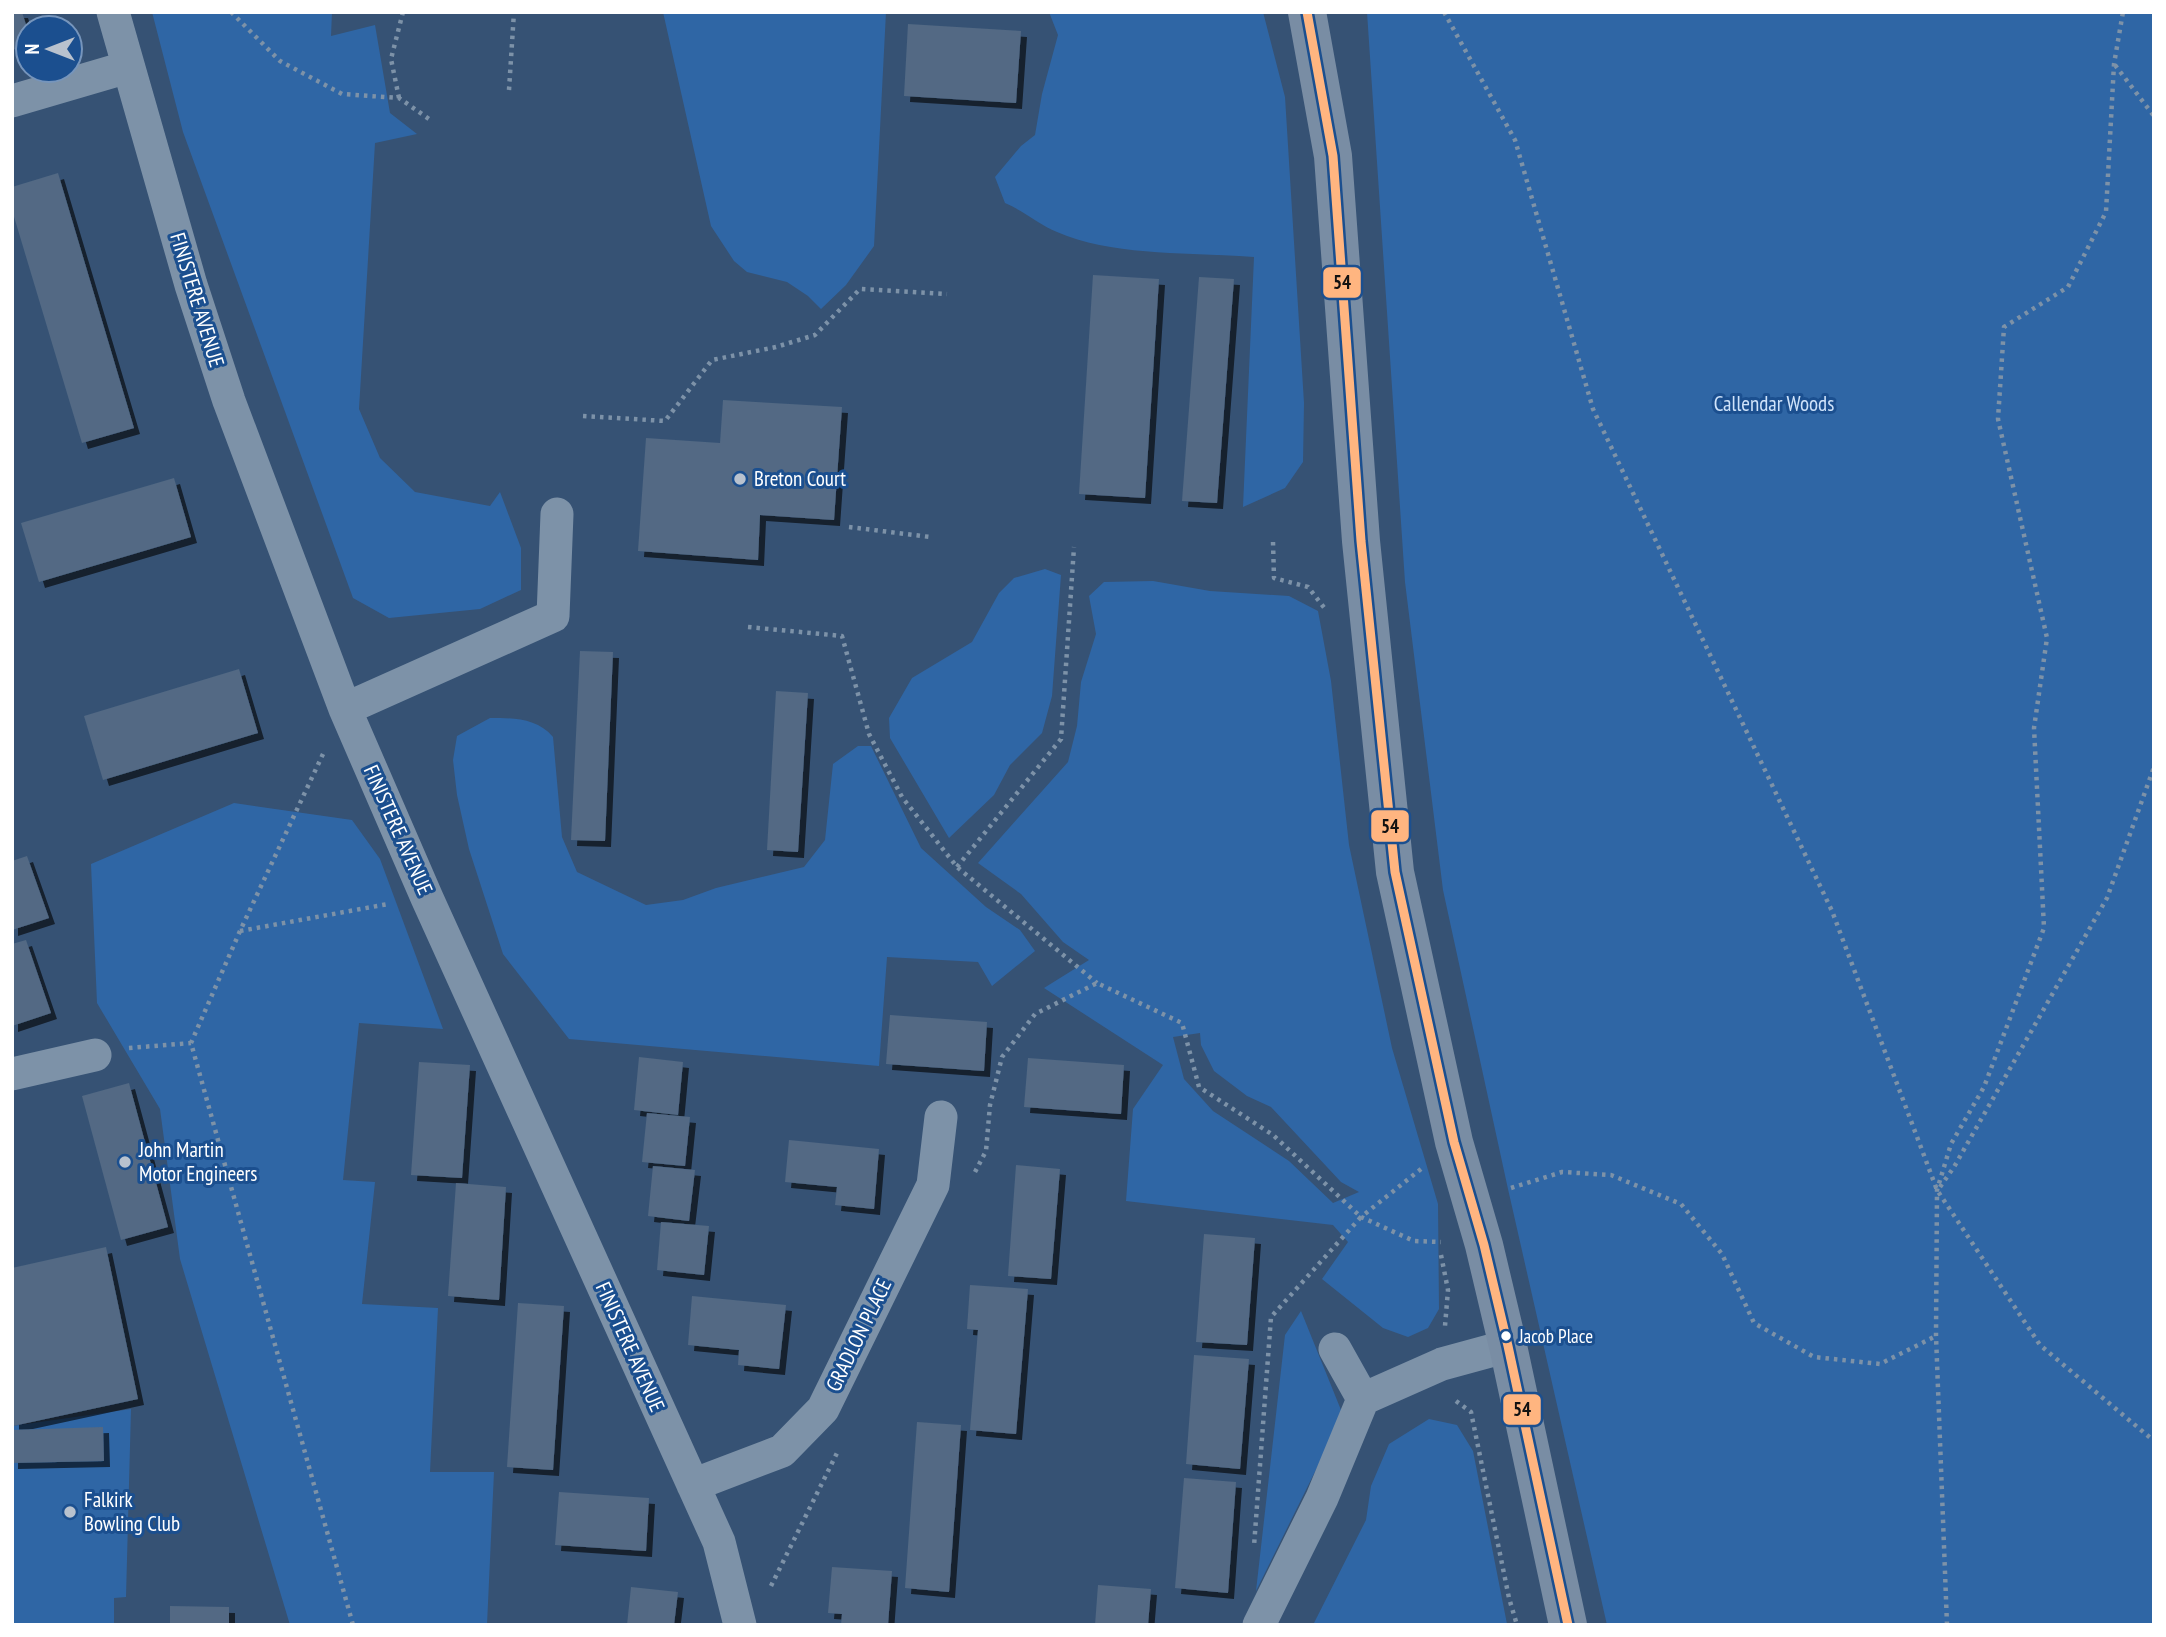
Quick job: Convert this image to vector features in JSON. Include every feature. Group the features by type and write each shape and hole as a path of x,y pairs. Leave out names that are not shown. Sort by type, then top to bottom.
{"street":[{"name":"FINISTERE AVENUE","path":"113,12 191,285 229,401 345,709 427,898 719,1542 740,1625"},
{"path":"1307,12 1333,156 1361,541 1395,873 1454,1142 1484,1245 1508,1346 1568,1625"},
{"path":"12,101 128,67"},
{"path":"345,709 553,616 557,514"},
{"path":"12,1074 95,1055"},
{"name":"GRADLON PLACE","path":"693,1486 782,1451 823,1409 933,1185 941,1117"},
{"path":"1259,1625 1322,1499 1363,1399 1442,1364 1508,1346"},
{"path":"1335,1349 1363,1399"}],"path":[{"path":"231,12 280,61 342,94 399,98 429,119"},
{"path":"399,98 391,59 403,12"},
{"path":"509,90 514,12"},
{"path":"1444,12 1515,140 1593,409 1832,911 1937,1190 2040,1345 2154,1441"},
{"path":"1947,1625 1936,1336 1937,1190 1951,1144 1984,1087 2045,928 2034,728 2047,638 1998,419 2004,327 2068,286 2106,212 2114,64 2123,12"},
{"path":"2114,64 2154,116"},
{"path":"583,416 665,421 712,360 776,347 815,335 860,289 947,294"},
{"path":"849,527 930,537"},
{"path":"957,867 1061,739 1074,547"},
{"path":"748,627 842,636 869,734 902,797 957,867 1097,983 1182,1023 1199,1087 1273,1135 1361,1217 1414,1241 1484,1245"},
{"path":"345,709 240,930 191,1044 353,1625"},
{"path":"1937,1190 1954,1167 2107,898 2154,767"},
{"path":"240,930 427,898"},
{"path":"973,1176 986,1151 990,1105 1002,1057 1035,1014 1097,983"},
{"path":"95,1055 120,1049 191,1044"},
{"path":"1254,1558 1271,1317 1361,1217 1454,1142"},
{"path":"1470,1197 1508,1189 1562,1172 1611,1175 1681,1203 1722,1254 1754,1323 1814,1357 1880,1364 1936,1336"},
{"path":"771,1587 838,1451"}],"green space":[{"path":"152,12 332,12 331,36 375,25 390,113 417,134 375,143 359,409 380,458 415,492 490,506 500,492 521,548 521,590 480,609 389,618 353,598 183,132"},
{"path":"663,12 886,12 874,246 846,285 821,309 787,282 747,272 734,261 711,226"},
{"path":"1049,12 1263,12 1285,97 1304,403 1303,462 1285,488 1243,507 1254,257 1154,252 1103,246 1057,232 1005,203 995,177 1021,146 1035,135 1042,94 1058,35"},
{"name":"Callendar Woods","path":"1367,12 2154,12 2154,1625 1607,1625 1443,890 1405,582"},
{"path":"1045,569 1061,575 1052,696 1042,733 1010,765 994,795 949,838 890,738 889,718 912,678 972,642 999,593 1014,578"},
{"path":"1153,581 1210,591 1289,596 1318,611 1331,681 1349,845 1392,1048 1438,1204 1439,1309 1428,1328 1408,1337 1383,1328 1322,1279 1348,1242 1333,1225 1126,1201 1133,1109 1163,1065 1044,988 1089,960 1063,942 1021,894 978,863 1068,762 1077,726 1081,682 1096,634 1089,596 1104,582","holes":["1200,1033 1201,1045 1214,1071 1247,1096 1271,1107 1341,1182 1359,1192 1333,1203 1289,1161 1213,1111 1184,1079 1173,1037"]},
{"path":"490,718 532,723 553,737 562,837 577,872 646,905 683,900 716,888 804,867 825,840 833,764 858,746 871,746 921,848 986,907 1020,930 1035,951 992,986 978,962 887,957 879,1066 569,1039 503,954 469,849 457,795 453,760 457,736"},
{"path":"234,803 352,820 380,859 443,1029 359,1023 343,1180 375,1182 362,1304 438,1308 430,1472 494,1472 487,1625 290,1625 180,1259 160,1109 97,1003 91,864"},
{"path":"1301,1311 1343,1415 1256,1591 1285,1335"},
{"name":"Falkirk Bowling Club","path":"131,1409 126,1597 114,1598 114,1625 12,1625 12,1426"},
{"path":"1429,1419 1457,1425 1473,1451 1507,1624 1313,1625 1366,1520 1371,1486 1389,1444"}],"building":[{"path":"12,12 22,12 14,14 12,50"},
{"path":"908,24 1021,31 1016,103 904,96"},
{"path":"58,173 134,428 82,443 12,210 12,187"},
{"path":"1093,275 1159,279 1145,498 1079,494"},
{"path":"1199,277 1234,279 1217,503 1182,501"},
{"name":"Breton Court","path":"723,400 842,407 834,520 760,515 758,560 638,551 646,438 720,443"},
{"path":"174,478 191,537 39,582 21,523"},
{"path":"580,651 613,652 605,841 571,840"},
{"path":"239,669 258,733 103,780 84,716"},
{"path":"776,691 808,693 798,852 767,850"},
{"path":"27,856 49,918 12,930 12,861"},
{"path":"26,940 51,1013 12,1026 12,944"},
{"path":"890,1015 987,1022 984,1071 886,1064"},
{"path":"639,1057 683,1062 678,1115 634,1110"},
{"path":"1028,1058 1124,1065 1121,1114 1024,1107"},
{"path":"419,1062 470,1065 462,1178 411,1175"},
{"name":"John Martin Motor Engineers","path":"129,1083 168,1227 121,1240 82,1096"},
{"path":"647,1113 690,1117 685,1166 642,1162"},
{"path":"789,1140 879,1149 874,1209 835,1205 837,1187 785,1182"},
{"path":"1016,1165 1060,1169 1051,1279 1008,1276"},
{"path":"653,1166 695,1170 689,1221 648,1216"},
{"path":"456,1183 506,1187 499,1300 448,1296"},
{"path":"661,1222 709,1226 704,1275 657,1270"},
{"path":"1204,1234 1255,1238 1247,1345 1196,1342"},
{"path":"106,1247 138,1399 13,1426 12,1268"},
{"path":"970,1285 1028,1289 1016,1434 970,1430 978,1330 967,1329"},
{"path":"692,1296 786,1305 779,1369 738,1365 739,1350 688,1345"},
{"path":"518,1303 564,1306 553,1470 507,1467"},
{"path":"1194,1355 1249,1359 1240,1469 1186,1464"},
{"path":"917,1422 961,1425 949,1592 905,1588"},
{"path":"103,1427 104,1461 12,1463 12,1430"},
{"path":"1184,1478 1236,1482 1228,1593 1175,1588"},
{"path":"559,1492 649,1498 646,1551 555,1545"},
{"path":"832,1567 892,1571 888,1625 841,1625 842,1614 828,1613"},
{"path":"1098,1585 1151,1589 1148,1625 1095,1625"},
{"path":"631,1587 678,1592 674,1625 627,1625"},
{"path":"170,1606 229,1607 229,1625 170,1625"}],"transit line":[{"name":"54","path":"1307,12 1333,156 1361,541 1395,872 1454,1142 1484,1245 1508,1346 1568,1625"}],"place":[{"name":"Breton Court","path":"740,479"},
{"name":"John Martin Motor Engineers","path":"125,1162"},
{"name":"Jacob Place","path":"1506,1336"},
{"name":"Falkirk Bowling Club","path":"70,1512"}]}
